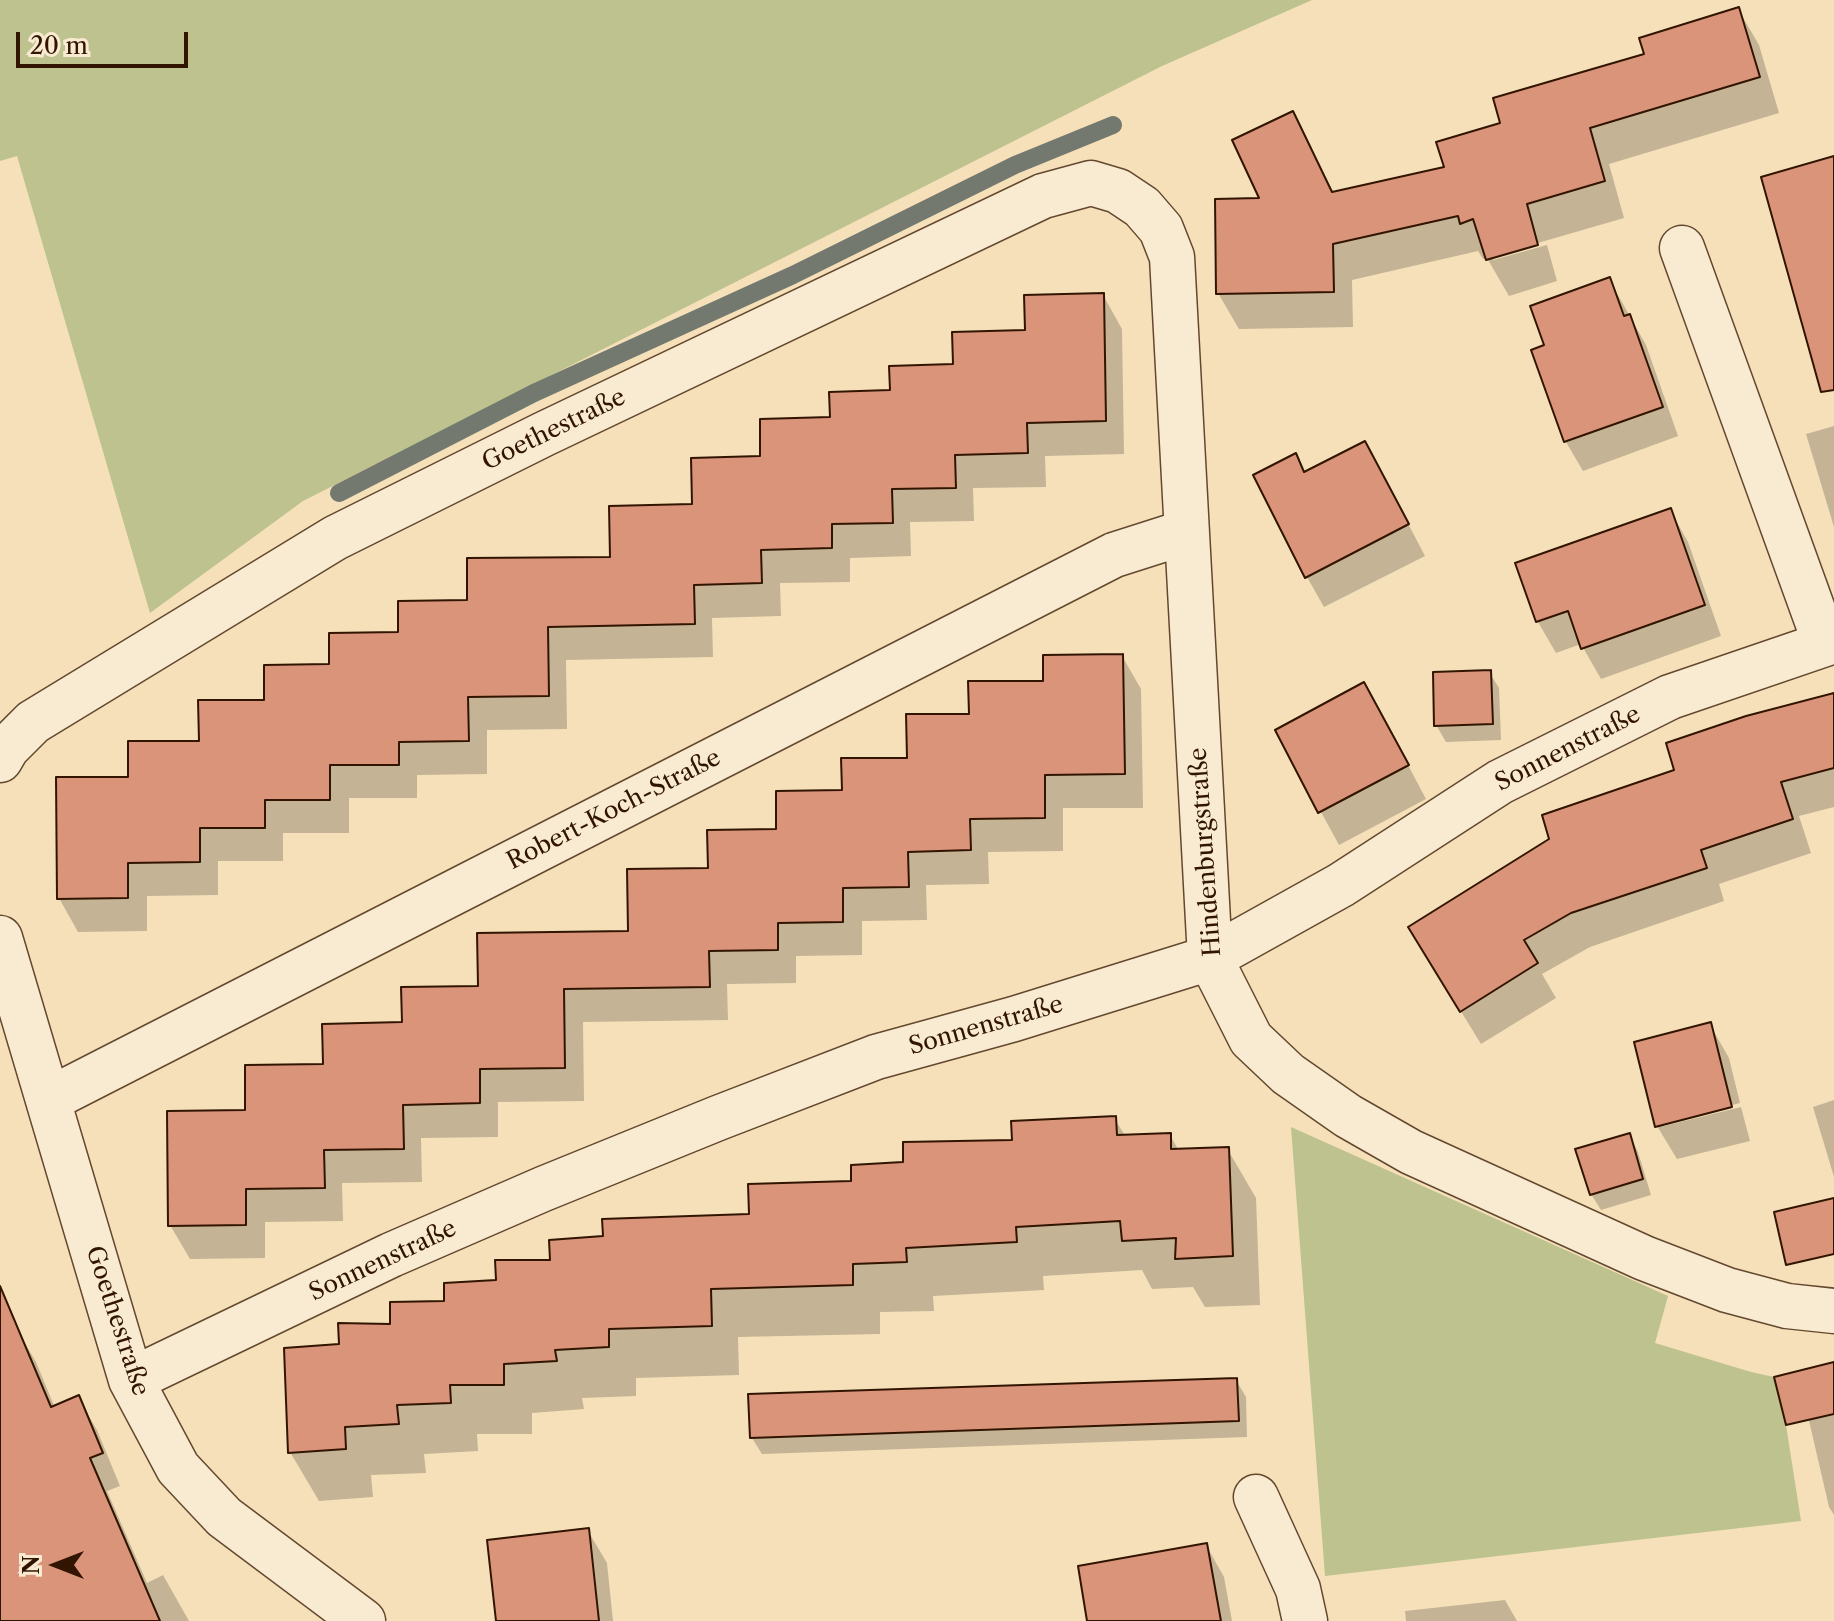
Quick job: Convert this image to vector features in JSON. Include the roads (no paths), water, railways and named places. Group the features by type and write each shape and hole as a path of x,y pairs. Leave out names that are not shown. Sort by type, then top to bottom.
{"street":[{"name":"Goethestraße","path":"0,760 7,748 33,722 335,538 544,434 1043,196 1091,183 1118,191 1142,207"},
{"name":"Hindenburgstraße","path":"1142,207 1161,229 1172,257 1210,958 1251,1039 1288,1074 1360,1123 1411,1152 1644,1258 1727,1290 1787,1306 1834,1311"},
{"name":"Sonnenstraße","path":"131,1380 391,1255 718,1118 876,1057 1014,1019 1210,958 1341,885 1514,775 1670,697 1829,642 1682,248"},
{"name":"Robert-Koch-Straße","path":"48,1100 1114,555 1186,532"},
{"name":"Goethestraße","path":"0,938 131,1380 178,1468 224,1517 363,1621"},
{"path":"1256,1497 1298,1589 1305,1621"}],"waterway":[{"path":"339,493 534,393 793,275 1015,165 1113,125"}]}
